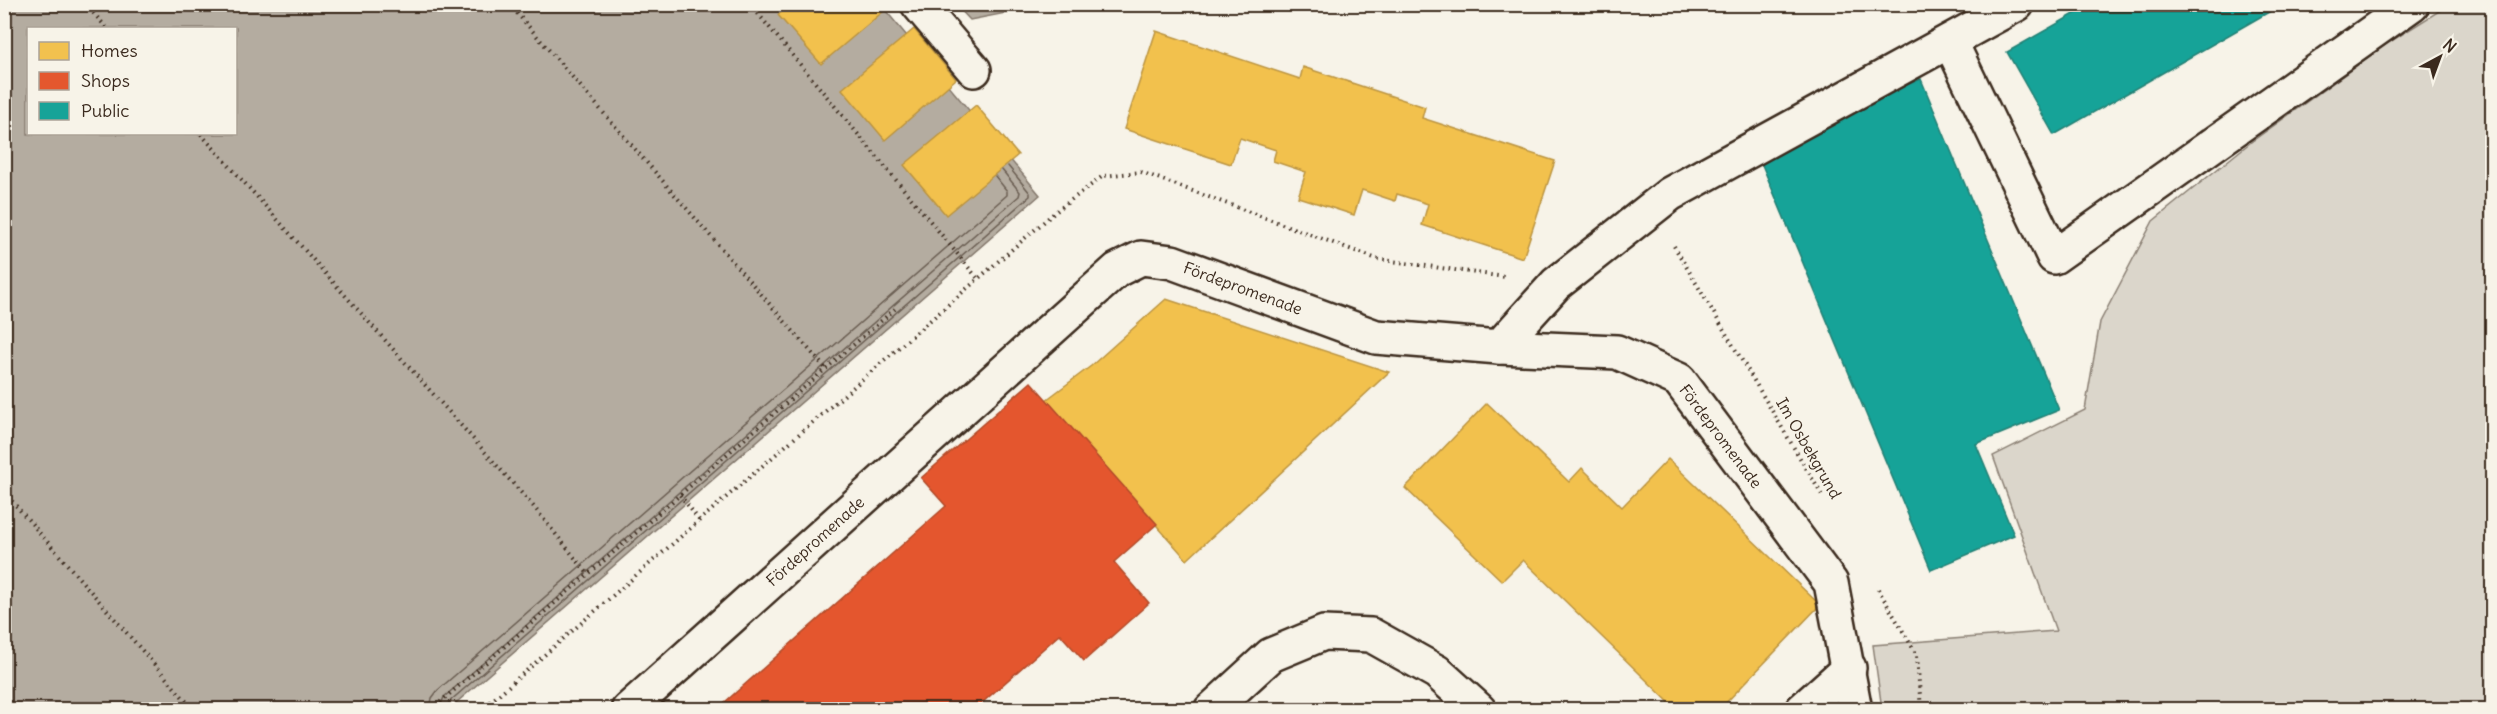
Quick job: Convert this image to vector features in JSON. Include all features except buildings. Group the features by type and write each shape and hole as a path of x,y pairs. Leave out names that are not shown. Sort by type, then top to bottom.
{"street":[{"path":"918,4 974,70"},
{"path":"1499,348 1556,284 1670,194 2017,4"},
{"path":"1950,41 2054,257 2412,4"},
{"name":"Fördepromenade","path":"628,710 1116,270 1142,258 1172,262 1376,338 1499,348 1617,352 1679,380 1831,583 1849,668 1854,710"},
{"path":"1211,710 1271,655 1324,633 1371,635 1437,672 1479,710"},
{"path":"1802,710 1849,668"}],"path":[{"path":"86,4 106,27"},
{"path":"509,4 826,369"},
{"path":"750,4 980,280"},
{"path":"202,135 533,506 588,574"},
{"name":"Im Osbekgrund","path":"1641,215 1678,250 1828,504"},
{"path":"431,710 895,309"},
{"path":"4,492 194,710"},
{"path":"680,495 699,520"},
{"path":"1875,585 1917,655 1921,710"},
{"path":"437,704 441,710"}],"shaded area":[{"path":"2450,4 2492,5 2492,709 1882,709 1873,645 2056,631 1993,456 2085,410 2100,322 2153,221 2251,142 2388,43"}],"water":[{"path":"4,5 881,5 1040,195 449,709 5,709"},
{"path":"956,5 1047,5 970,20"}]}
